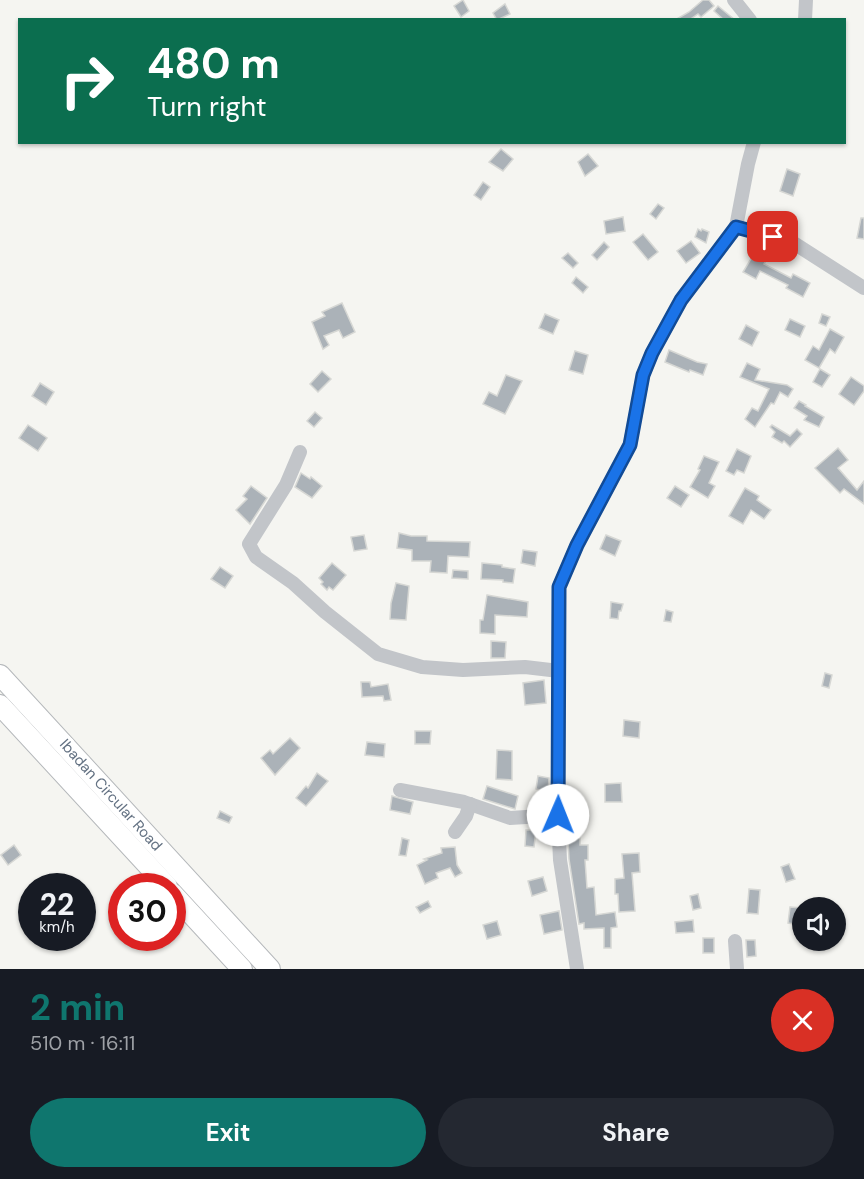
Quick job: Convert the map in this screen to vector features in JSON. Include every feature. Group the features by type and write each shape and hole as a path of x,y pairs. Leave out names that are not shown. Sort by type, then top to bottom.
{"highway":[{"name":"Ibadan Circular Road","path":"0,675 270,969"},
{"name":"Ibadan Circular Road","path":"0,705 155,873"},
{"path":"186,908 242,969"}],"street":[{"path":"734,0 748,18"},
{"path":"805,18 806,0"},
{"path":"577,969 560,860 558,815 559,587 577,545 630,445 643,375 652,353 681,300 736,227 753,144"},
{"path":"736,227 792,242 864,288"},
{"path":"300,452 286,485 249,544 255,557 293,583 378,654 422,668 463,670 525,667 559,671"},
{"path":"400,790 470,804 510,818 558,815"},
{"path":"455,832 466,816 470,804"},
{"path":"735,941 737,969"}],"building":[{"path":"463,0 469,11 461,17 454,6"},
{"path":"703,0 709,0 714,6 701,17 698,14 692,18 678,18"},
{"path":"505,4 510,14 496,18 493,13"},
{"path":"718,6 733,18 722,18 714,11"},
{"path":"501,149 513,159 503,171 489,162"},
{"path":"588,154 598,166 585,176 578,162"},
{"path":"787,169 800,174 793,196 780,191"},
{"path":"483,182 490,187 481,200 474,195"},
{"path":"658,204 664,208 656,219 650,214"},
{"path":"623,217 625,231 606,234 604,221"},
{"path":"861,218 864,218 864,239 857,238"},
{"path":"698,229 709,232 706,243 695,237"},
{"path":"643,234 658,252 648,260 633,242"},
{"path":"691,241 700,253 686,263 677,251"},
{"path":"604,242 609,247 597,260 592,255"},
{"path":"755,252 767,259 764,264 791,278 793,274 810,283 803,297 786,288 788,285 760,271 756,279 743,272"},
{"path":"568,253 578,263 573,268 562,258"},
{"path":"576,277 588,287 583,293 572,283"},
{"path":"342,303 355,332 343,338 339,330 324,336 329,345 323,349 312,322 325,316 322,312"},
{"path":"545,314 559,320 553,334 539,328"},
{"path":"822,314 830,317 826,326 819,323"},
{"path":"790,319 805,326 800,337 785,330"},
{"path":"746,325 759,332 752,346 739,339"},
{"path":"830,329 844,337 835,353 830,349 819,368 805,360 813,346 819,350"},
{"path":"669,350 707,364 703,375 665,362"},
{"path":"575,351 588,355 583,374 569,370"},
{"path":"747,363 760,369 755,380 787,385 793,389 788,397 780,392 774,404 771,403 755,427 745,419 752,408 758,411 769,389 740,377"},
{"path":"820,369 830,375 822,387 813,382"},
{"path":"322,371 331,379 318,392 310,384"},
{"path":"506,375 522,381 505,414 483,404 489,392 497,396"},
{"path":"851,377 864,386 864,391 854,405 839,394"},
{"path":"40,383 54,392 46,405 32,396"},
{"path":"799,401 824,417 819,427 804,420 807,416 794,408"},
{"path":"315,412 322,418 314,427 307,421"},
{"path":"28,425 47,438 38,451 19,438"},
{"path":"772,425 790,436 797,429 802,434 790,447 784,441 782,443 772,437 775,432 770,427"},
{"path":"838,448 848,460 838,468 857,490 864,481 864,504 844,489 840,493 815,468"},
{"path":"737,449 751,456 744,473 737,470 734,475 726,471"},
{"path":"704,456 719,462 709,483 715,486 708,498 690,487 700,470 698,469"},
{"path":"301,473 310,479 311,477 322,486 312,498 295,487"},
{"path":"251,486 267,498 250,524 236,510 247,499 243,496"},
{"path":"675,486 689,495 681,507 667,498"},
{"path":"745,488 759,496 757,500 771,510 764,519 751,510 743,524 729,516"},
{"path":"399,533 427,536 427,541 470,542 469,557 448,556 447,573 430,572 431,561 412,561 412,550 397,548"},
{"path":"364,535 367,549 354,551 351,537"},
{"path":"606,535 621,541 615,556 600,549"},
{"path":"523,550 537,552 535,566 521,563"},
{"path":"332,563 346,575 333,590 329,587 327,590 319,578"},
{"path":"482,563 515,569 513,583 481,579"},
{"path":"220,567 233,576 225,588 211,579"},
{"path":"453,570 468,571 468,579 452,578"},
{"path":"396,583 409,586 406,620 390,619"},
{"path":"487,595 528,602 527,617 495,615 495,634 480,633 480,620 483,620"},
{"path":"611,602 623,604 618,619 610,618"},
{"path":"666,610 673,612 671,622 664,621"},
{"path":"491,641 506,642 505,658 491,658"},
{"path":"825,673 832,675 829,688 822,686"},
{"path":"544,680 546,703 525,705 523,683"},
{"path":"361,682 370,682 371,687 388,684 391,700 384,701 383,696 362,697"},
{"path":"624,720 640,722 639,738 623,736"},
{"path":"415,731 431,731 430,744 415,744"},
{"path":"290,738 300,748 275,775 261,758 270,750 273,754"},
{"path":"367,742 385,744 384,757 365,755"},
{"path":"497,750 512,751 512,780 496,779"},
{"path":"317,773 328,781 306,806 296,798 306,786 308,788"},
{"path":"538,776 549,778 548,792 536,789"},
{"path":"621,783 622,802 605,802 605,784"},
{"path":"487,786 518,796 515,809 483,799"},
{"path":"392,796 413,802 410,814 390,810"},
{"path":"220,811 232,817 229,823 217,818"},
{"path":"567,820 580,820 580,845 588,845 588,860 585,860 587,888 594,887 596,915 615,912 617,927 611,928 611,948 604,948 604,928 584,929 584,923 579,924 569,859"},
{"path":"526,830 536,830 534,847 525,846"},
{"path":"402,838 409,840 406,856 399,855"},
{"path":"14,845 21,855 8,865 1,855"},
{"path":"455,847 457,865 462,873 455,877 450,868 436,873 438,878 425,884 417,865 427,860 424,859 442,853 441,848"},
{"path":"639,853 640,872 632,873 635,911 619,912 618,894 615,894 615,879 624,878 622,854"},
{"path":"789,864 795,879 786,882 781,867"},
{"path":"543,877 547,891 532,896 528,881"},
{"path":"749,889 760,890 758,914 747,913"},
{"path":"698,894 701,908 693,910 690,896"},
{"path":"428,901 431,907 420,913 416,907"},
{"path":"790,907 792,907 792,924 788,923"},
{"path":"559,911 562,930 544,934 540,915"},
{"path":"693,920 694,932 676,933 675,922"},
{"path":"497,921 501,935 487,939 483,925"},
{"path":"703,938 714,938 714,953 703,953"},
{"path":"746,940 755,940 756,956 747,957"}],"route":[{"path":"558,815 559,587 577,545 630,445 643,375 652,353 681,300 736,227 773,237"}]}
